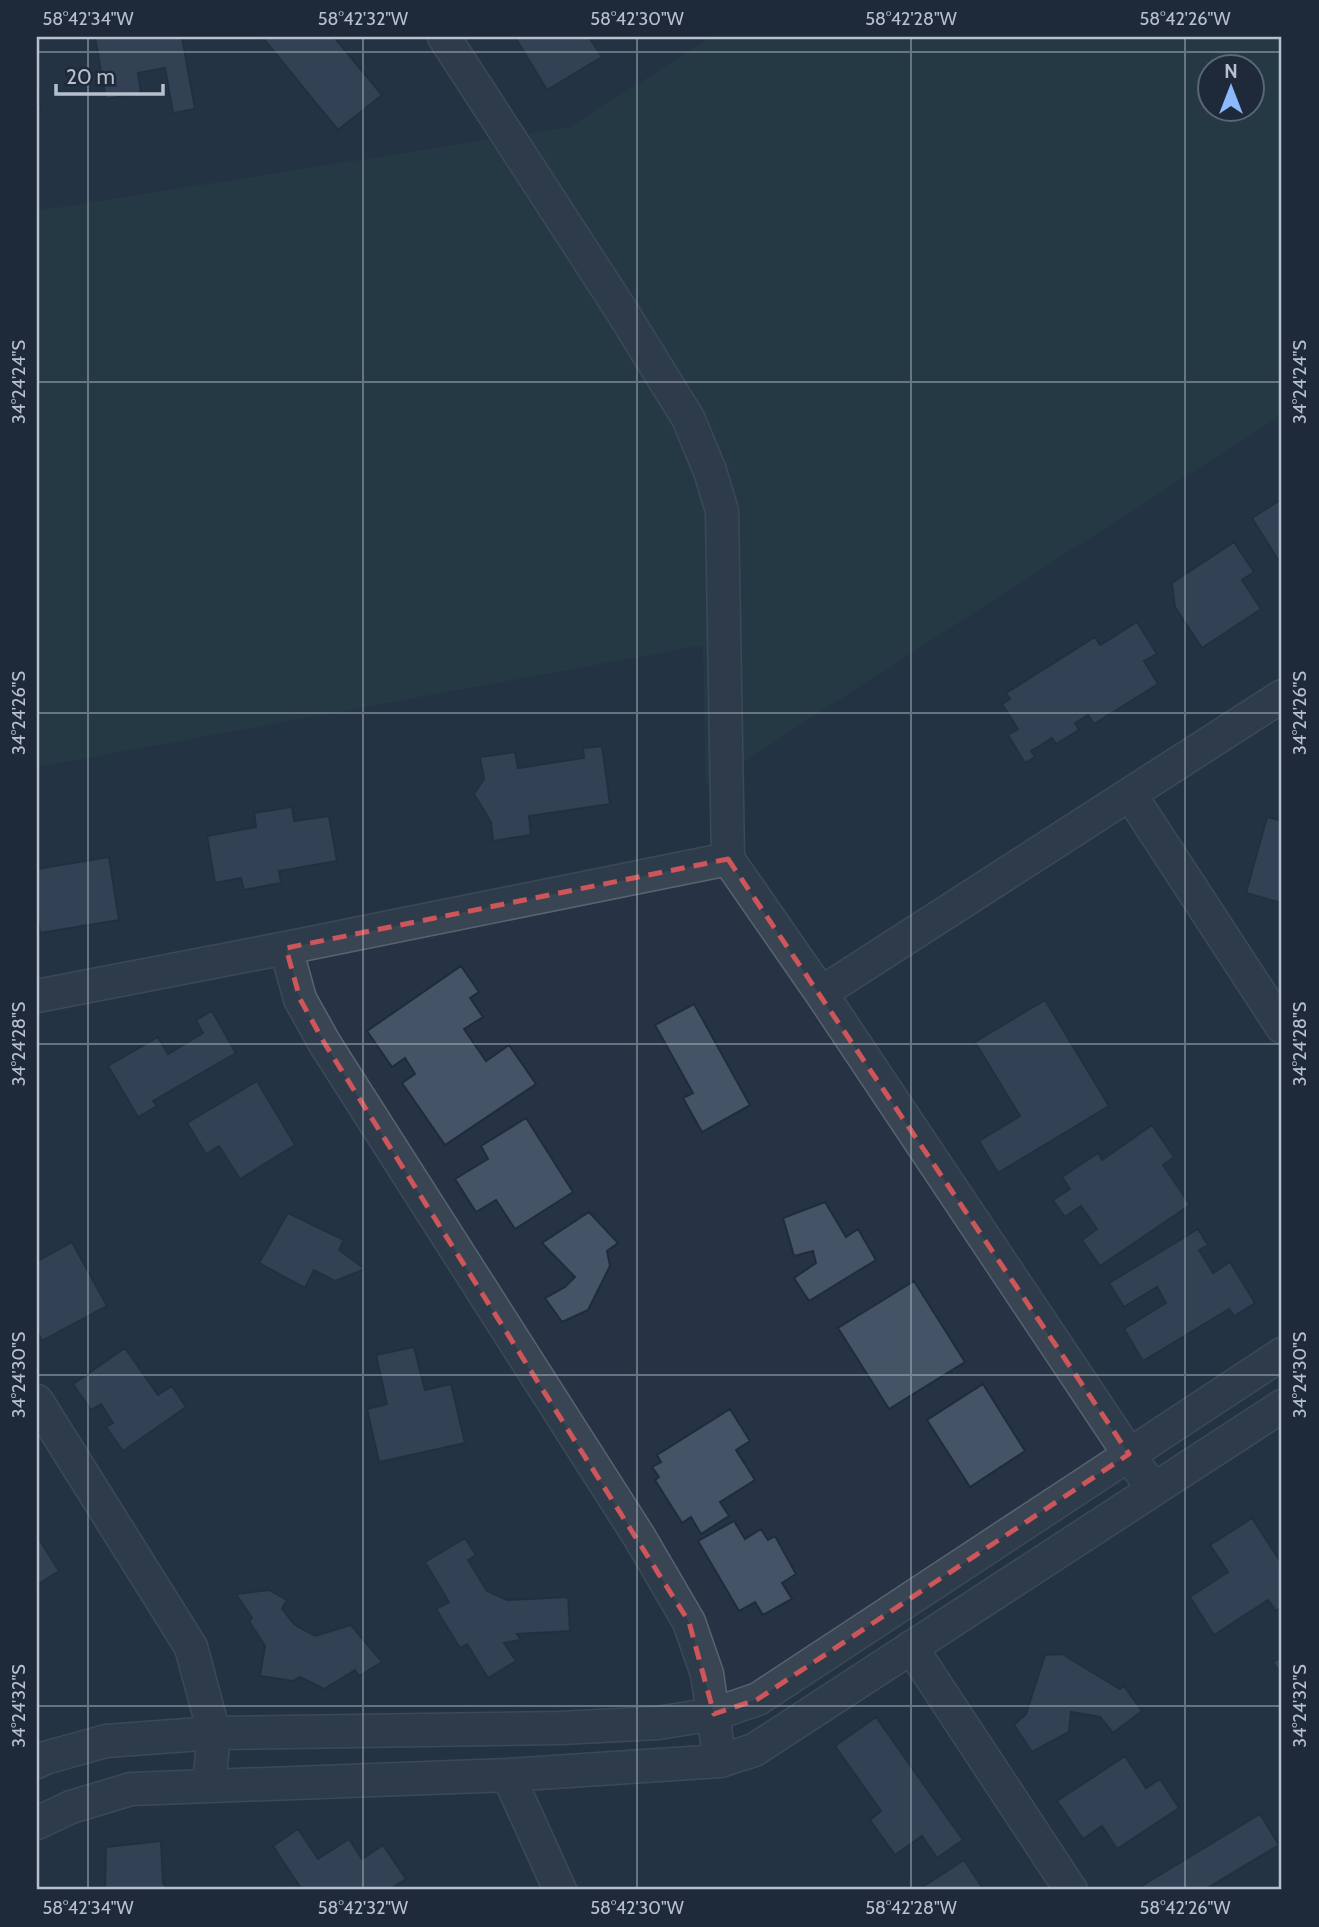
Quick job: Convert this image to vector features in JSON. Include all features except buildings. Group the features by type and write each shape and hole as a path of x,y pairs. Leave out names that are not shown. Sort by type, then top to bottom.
{"street":[{"path":"444,37 616,301 688,418 710,471 722,511 728,859 821,993 1153,1490"},
{"path":"821,993 1282,696"},
{"path":"1130,794 1282,1027"},
{"path":"37,996 728,859"},
{"path":"286,948 300,999 325,1044 640,1538 689,1622 707,1674 720,1761"},
{"path":"37,1762 106,1741 214,1733 560,1728 658,1723 714,1714 758,1699 1282,1354"},
{"path":"37,1401 191,1647 214,1733 209,1786"},
{"path":"37,1823 71,1807 131,1789 508,1775 720,1761 754,1750 1153,1490 1280,1413"},
{"path":"911,1647 1071,1890"},
{"path":"508,1775 560,1890"}],"highlighted area":[{"path":"728,859 1129,1454 758,1699 714,1714 689,1622 325,1044 300,999 286,948"}],"green space":[{"path":"712,37 1282,37 1282,414 706,785 703,645 37,767 37,211 570,127"}]}
